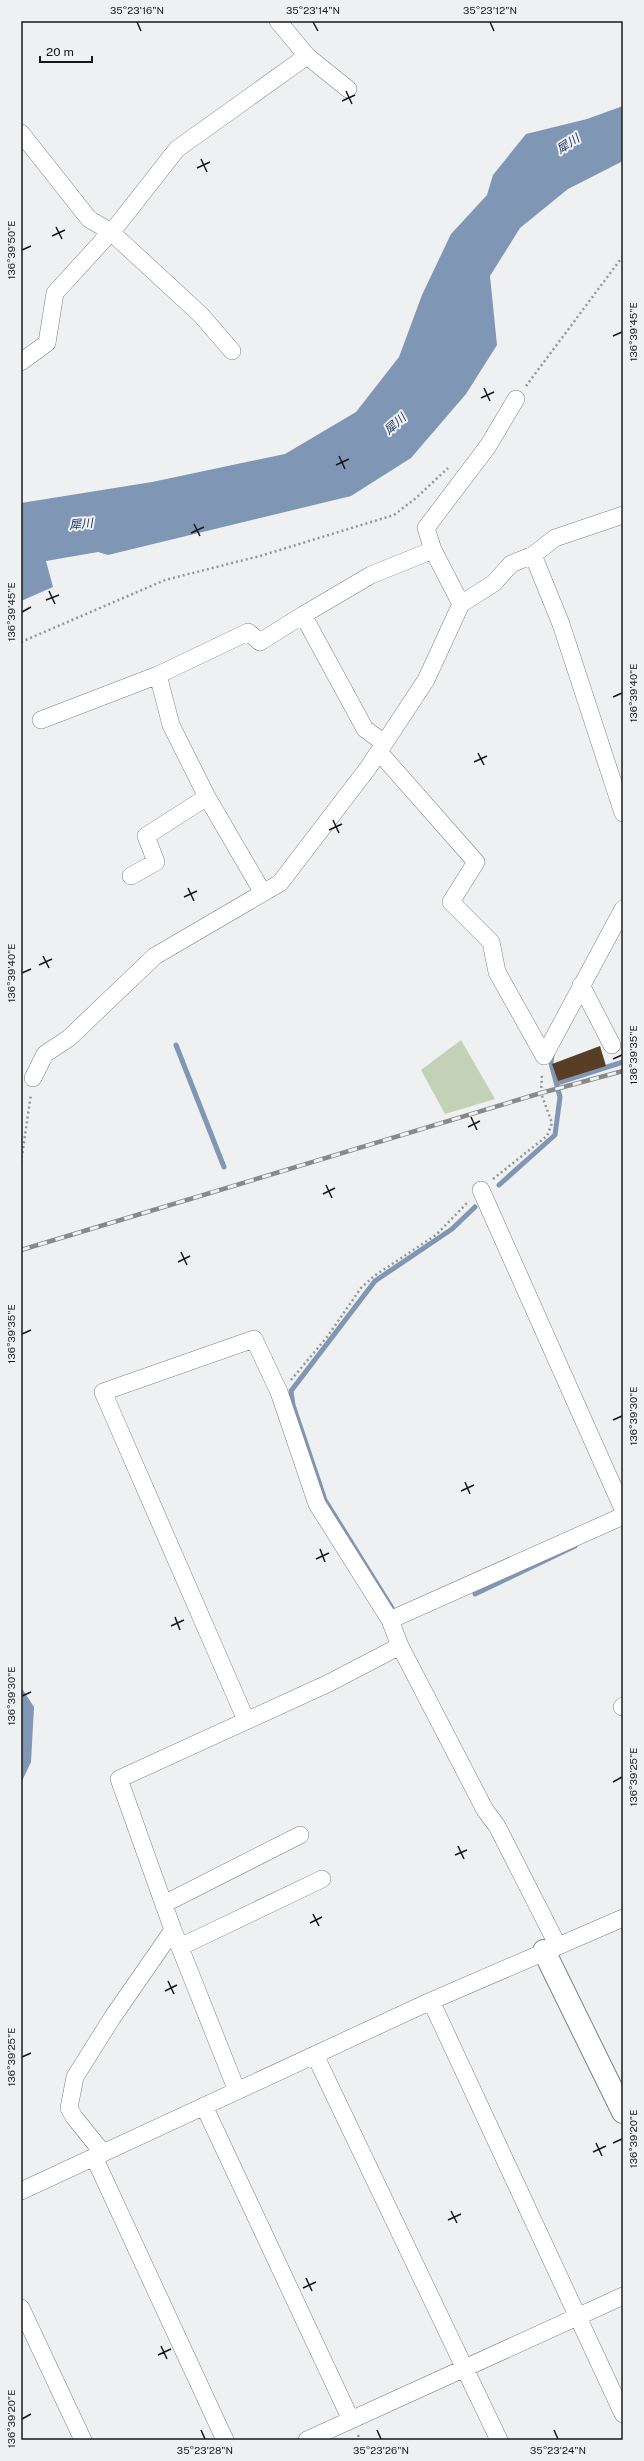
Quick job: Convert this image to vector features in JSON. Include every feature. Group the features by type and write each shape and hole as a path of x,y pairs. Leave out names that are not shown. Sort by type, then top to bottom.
{"street":[{"path":"278,21 307,56 348,89"},
{"path":"21,362 47,343 55,293 111,232 177,149 307,56"},
{"path":"21,133 89,219 111,232 201,315 232,352"},
{"path":"461,604 433,550 426,528 488,446 516,399"},
{"path":"33,1078 45,1054 69,1038 156,956 280,883 381,747 426,680 461,604 494,583 511,564 533,555 555,538 623,515"},
{"path":"41,720 158,675 248,632 260,642 371,575 433,550"},
{"path":"533,555 561,624 623,813"},
{"path":"303,615 366,729 476,862 451,902 491,942 497,972 544,1056"},
{"path":"158,675 171,725 207,797 263,893"},
{"path":"131,876 156,862 146,836 207,797"},
{"path":"544,1056 623,909"},
{"path":"581,985 612,1045"},
{"path":"481,1190 623,1509"},
{"path":"246,1720 103,1392 254,1339 279,1392 317,1504 390,1620 400,1646 485,1810 497,1826 623,2112"},
{"path":"390,1620 623,1516"},
{"path":"237,2091 173,1930 119,1779 330,1683 400,1646"},
{"path":"164,1904 300,1835"},
{"path":"180,1947 322,1879"},
{"path":"21,2191 430,2001 623,1918"},
{"path":"173,1930 112,2018 75,2077 69,2108 99,2155 225,2440"},
{"path":"430,2001 623,2414"},
{"path":"315,2055 466,2368 499,2440"},
{"path":"204,2106 351,2420"},
{"path":"307,2440 623,2296"},
{"path":"21,2308 83,2440"}],"path":[{"path":"516,399 623,256"},
{"path":"21,642 165,580 260,556 394,515 416,498 450,466"},
{"path":"279,1392 301,1370 361,1288 374,1276 436,1235 481,1190 547,1136 552,1123 541,1093 544,1056"},
{"path":"21,1163 33,1078"}],"green space":[{"path":"461,1040 495,1099 445,1114 421,1070"}],"water":[{"name":"犀川","path":"623,106 623,161 568,189 520,228 490,276 497,345 466,394 411,458 351,496 108,555 98,552 46,561 53,587 21,601 21,503 152,482 285,454 356,412 399,357 422,295 451,234 487,195 493,175 526,134 587,119"},
{"path":"21,1687 34,1707 31,1762 21,1783"}],"building":[{"path":"600,1046 606,1066 558,1081 552,1064"}],"waterway":[{"path":"176,1045 224,1167"},
{"path":"499,1185 555,1135 560,1097 551,1063 552,1055"},
{"path":"557,1083 623,1062"},
{"path":"392,1608 325,1500 293,1405 291,1391 375,1281 452,1229 475,1207"},
{"path":"475,1594 575,1546"}],"railway":[{"path":"21,1250 541,1093 623,1071"}]}
